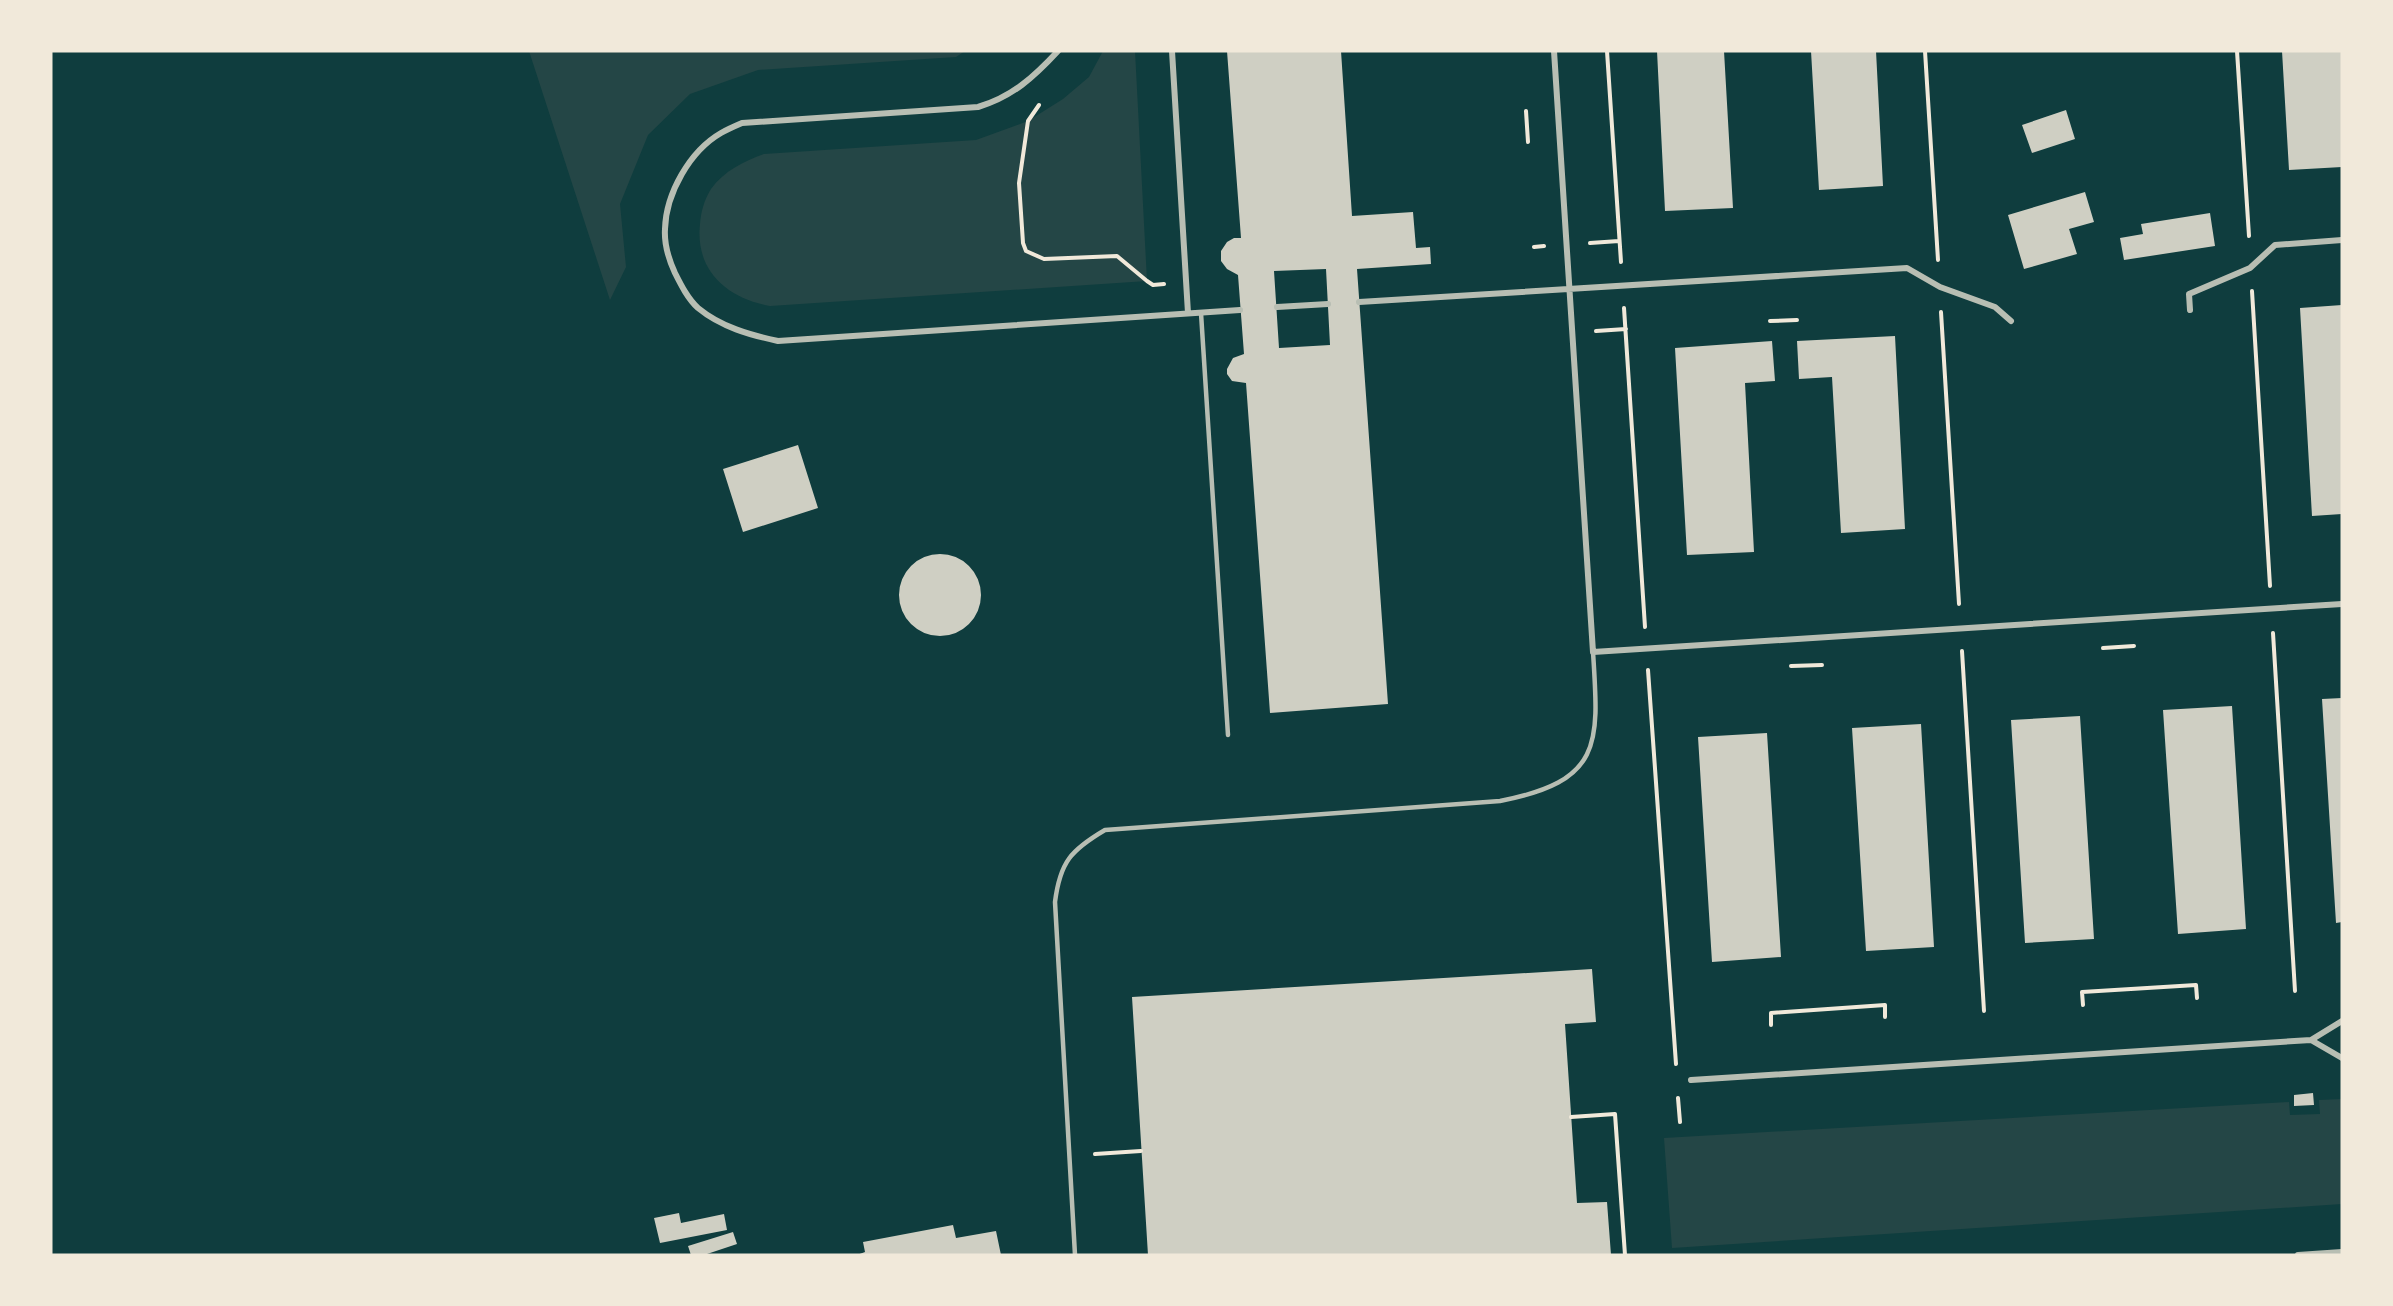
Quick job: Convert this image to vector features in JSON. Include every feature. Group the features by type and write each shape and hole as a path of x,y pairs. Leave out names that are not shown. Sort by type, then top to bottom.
{"street":[{"path":"1058,51 1030,81 995,102 978,107 742,123 720,134 704,147 682,174 670,200 664,229 668,258 680,284 697,307 722,324 778,341 1240,310"},
{"path":"1172,51 1188,313"},
{"path":"1554,51 1593,652 2342,604"},
{"path":"2190,310 2189,294 2250,268 2275,245 2342,240"},
{"path":"1359,302 1907,268 1940,287 1995,307 2011,321"},
{"path":"1277,308 1328,304"},
{"path":"1691,1080 2311,1040 2342,1021"},
{"path":"2311,1040 2342,1058"},
{"path":"2298,1255 2342,1252"}],"lane":[{"path":"1201,313 1228,735"},
{"path":"1075,1255 1055,902 1057,881 1066,861 1080,844 1105,830 1500,801 1533,795 1565,781 1578,768 1589,751 1597,714 1593,652"}],"path":[{"path":"1607,51 1620,242"},
{"path":"1925,51 1935,222"},
{"path":"2237,51 2247,203"},
{"path":"1039,105 1028,121 1019,183 1023,243 1026,251 1044,259 1117,256 1153,285"},
{"path":"1526,111 1528,142"},
{"path":"2253,304 2269,557"},
{"path":"1770,321 1797,320"},
{"path":"1942,324 1957,577"},
{"path":"1626,329 1643,596"},
{"path":"2273,638 2295,991"},
{"path":"2103,648 2134,646"},
{"path":"1962,656 1984,1011"},
{"path":"1791,666 1822,665"},
{"path":"1648,674 1674,1030"},
{"path":"2083,1005 2082,992 2140,988 2196,985 2197,998"},
{"path":"1771,1025 1771,1013 1884,1005 1885,1017"},
{"path":"1571,1117 1615,1114 1625,1255"},
{"path":"1095,1154 1141,1151"}],"shaded area":[{"path":"529,51 965,51 956,57 758,70 690,94 648,135 620,204 626,267 610,300"},
{"path":"1103,51 1135,51 1147,281 770,306 754,302 728,289 717,280 709,268 703,256 700,241 703,206 716,183 742,163 764,154 976,140 1028,121 1063,99 1089,77"},
{"path":"2342,1099 2342,1204 1672,1248 1664,1138 2289,1102 2290,1115 2320,1114 2319,1100"}],"building":[{"path":"1227,51 1341,51 1352,216 1413,212 1416,248 1430,247 1431,264 1357,269 1388,704 1270,713 1246,383 1232,381 1227,374 1233,358 1244,354 1238,275 1227,269 1221,261 1221,251 1227,242 1234,238 1241,238","holes":["1326,269 1330,345 1279,348 1274,271"]},
{"path":"1657,51 1724,51 1733,208 1665,211"},
{"path":"1811,51 1876,51 1883,186 1819,190"},
{"path":"2282,51 2342,51 2342,167 2289,170"},
{"path":"2066,110 2075,139 2032,153 2022,125"},
{"path":"2085,192 2094,222 2069,229 2077,254 2024,269 2008,215"},
{"path":"2210,213 2215,246 2124,260 2120,238 2143,234 2141,224"},
{"path":"2342,305 2342,514 2312,516 2300,308"},
{"path":"1895,336 1905,529 1841,533 1832,377 1799,379 1797,341"},
{"path":"1772,341 1775,381 1745,383 1754,552 1687,555 1675,348"},
{"path":"798,445 818,508 743,532 723,469"},
{"path":"932,554 948,554 963,561 974,572 981,587 978,611 969,624 948,636 932,636 917,629 906,618 899,603 899,587 906,572 917,561"},
{"path":"2342,698 2342,922 2336,923 2322,699"},
{"path":"2232,706 2246,929 2178,934 2163,710"},
{"path":"2080,716 2094,939 2025,943 2011,720"},
{"path":"1921,724 1934,947 1866,951 1852,728"},
{"path":"1767,733 1781,957 1712,962 1698,737"},
{"path":"1592,969 1596,1022 1565,1024 1577,1203 1607,1202 1611,1255 1148,1255 1132,997"},
{"path":"2313,1093 2314,1105 2294,1106 2294,1095"},
{"path":"679,1213 681,1223 724,1214 727,1230 660,1243 654,1218"},
{"path":"953,1225 956,1238 996,1231 1001,1255 857,1255 865,1252 863,1242"},
{"path":"733,1232 737,1244 704,1255 691,1255 688,1246"}]}
